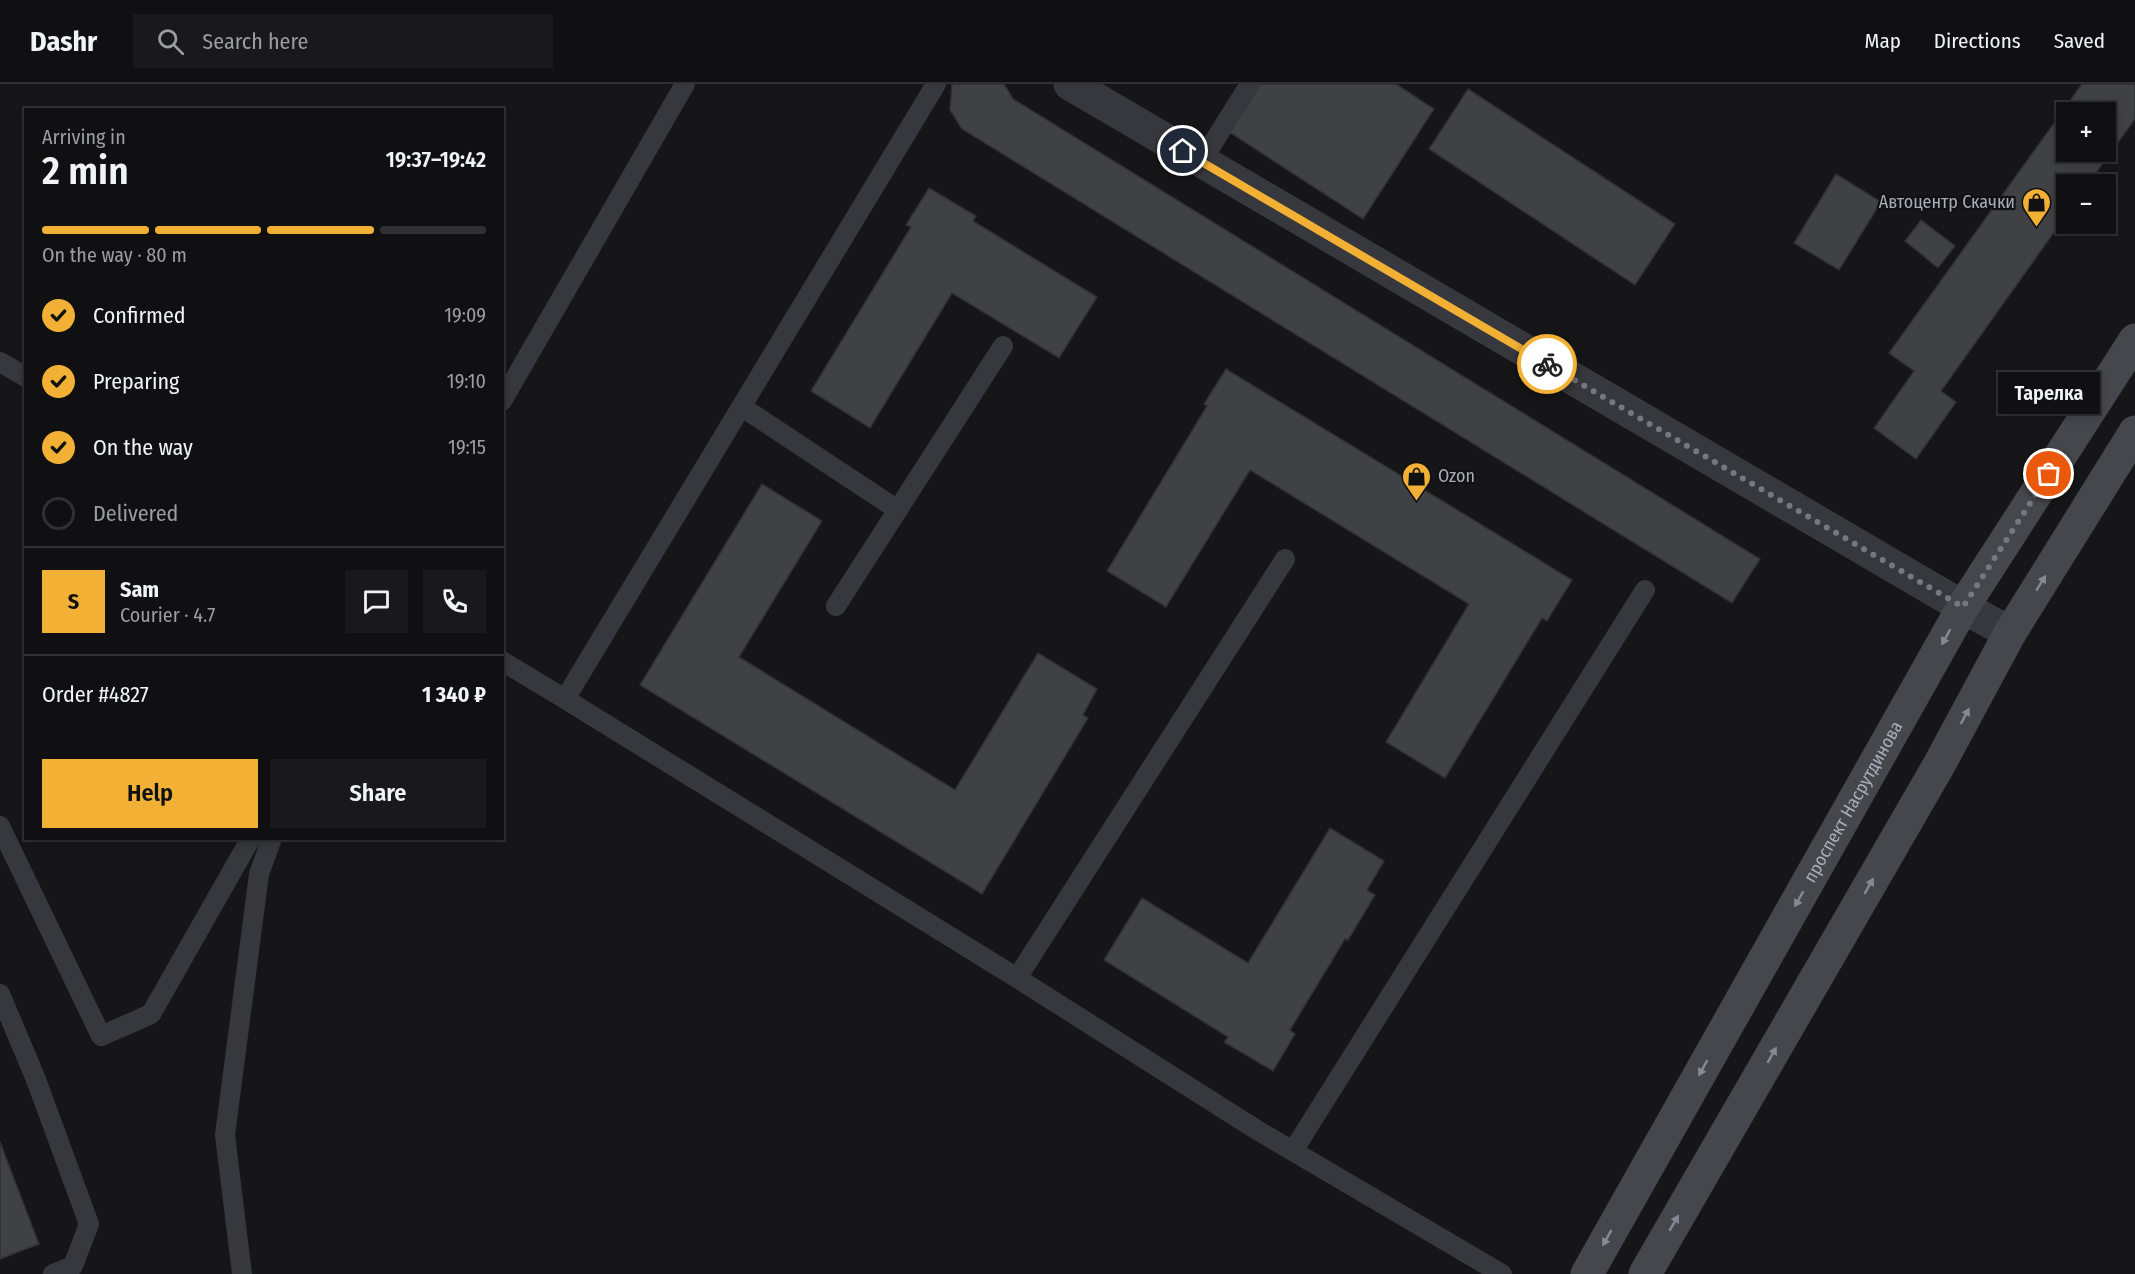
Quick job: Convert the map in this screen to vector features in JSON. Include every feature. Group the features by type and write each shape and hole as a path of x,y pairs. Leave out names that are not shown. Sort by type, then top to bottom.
{"main road":[{"name":"проспект Насрутдинова","path":"1587,1274 1963,607 2135,340"},
{"path":"1645,1274 1939,765 2010,633 2135,432"}],"street":[{"path":"1070,84 2010,633"}],"lane":[{"path":"504,398 685,84"},
{"path":"565,699 936,84"},
{"path":"1201,162 1250,84"},
{"path":"836,606 1003,346"},
{"path":"0,362 24,376"},
{"path":"742,407 898,510"},
{"path":"1017,978 1285,559"},
{"path":"1293,1151 1645,590"},
{"path":"504,662 1293,1151 1502,1274"},
{"path":"0,826 101,1036 151,1014 250,840"},
{"path":"242,1274 225,1135 259,874 272,840"},
{"path":"0,994 35,1077 88,1224 73,1266 53,1274"}],"building":[{"path":"952,84 1004,84 1013,99 1760,559 1732,603 962,129 950,110"},
{"path":"1252,84 1396,84 1434,109 1363,219 1223,128"},
{"path":"2082,84 2135,84 2135,119 2116,145 2116,102 2069,102"},
{"path":"1468,89 1675,224 1635,285 1429,149"},
{"path":"2056,120 2056,162 2104,162 2095,174 2056,174 2056,229 1941,391 1956,402 1916,459 1874,428 1914,371 1889,353"},
{"path":"1836,174 1881,202 1839,270 1794,243"},
{"path":"929,188 976,216 973,221 1097,297 1059,358 952,293 870,428 811,391 911,227 906,225"},
{"path":"1921,220 1955,246 1938,268 1905,241"},
{"path":"1226,369 1572,580 1547,621 1542,618 1445,778 1386,742 1469,604 1250,470 1166,607 1107,571 1207,406 1204,404"},
{"path":"762,484 822,521 739,657 955,790 1038,653 1097,689 1083,715 1088,718 982,894 640,685"},
{"path":"1330,828 1384,861 1367,890 1375,895 1348,940 1345,939 1290,1030 1295,1034 1273,1071 1224,1042 1228,1037 1104,960 1142,898 1248,963"},
{"path":"0,1142 39,1244 0,1259"}],"way so far":[{"path":"1547,364 1963,607 2049,474"}],"place":[{"name":"Автоцентр Скачки","path":"2036,228"},
{"name":"Тарелка","path":"2049,474"},
{"name":"Ozon","path":"1417,502"}],"route":[{"path":"1183,151 1547,364"}]}
